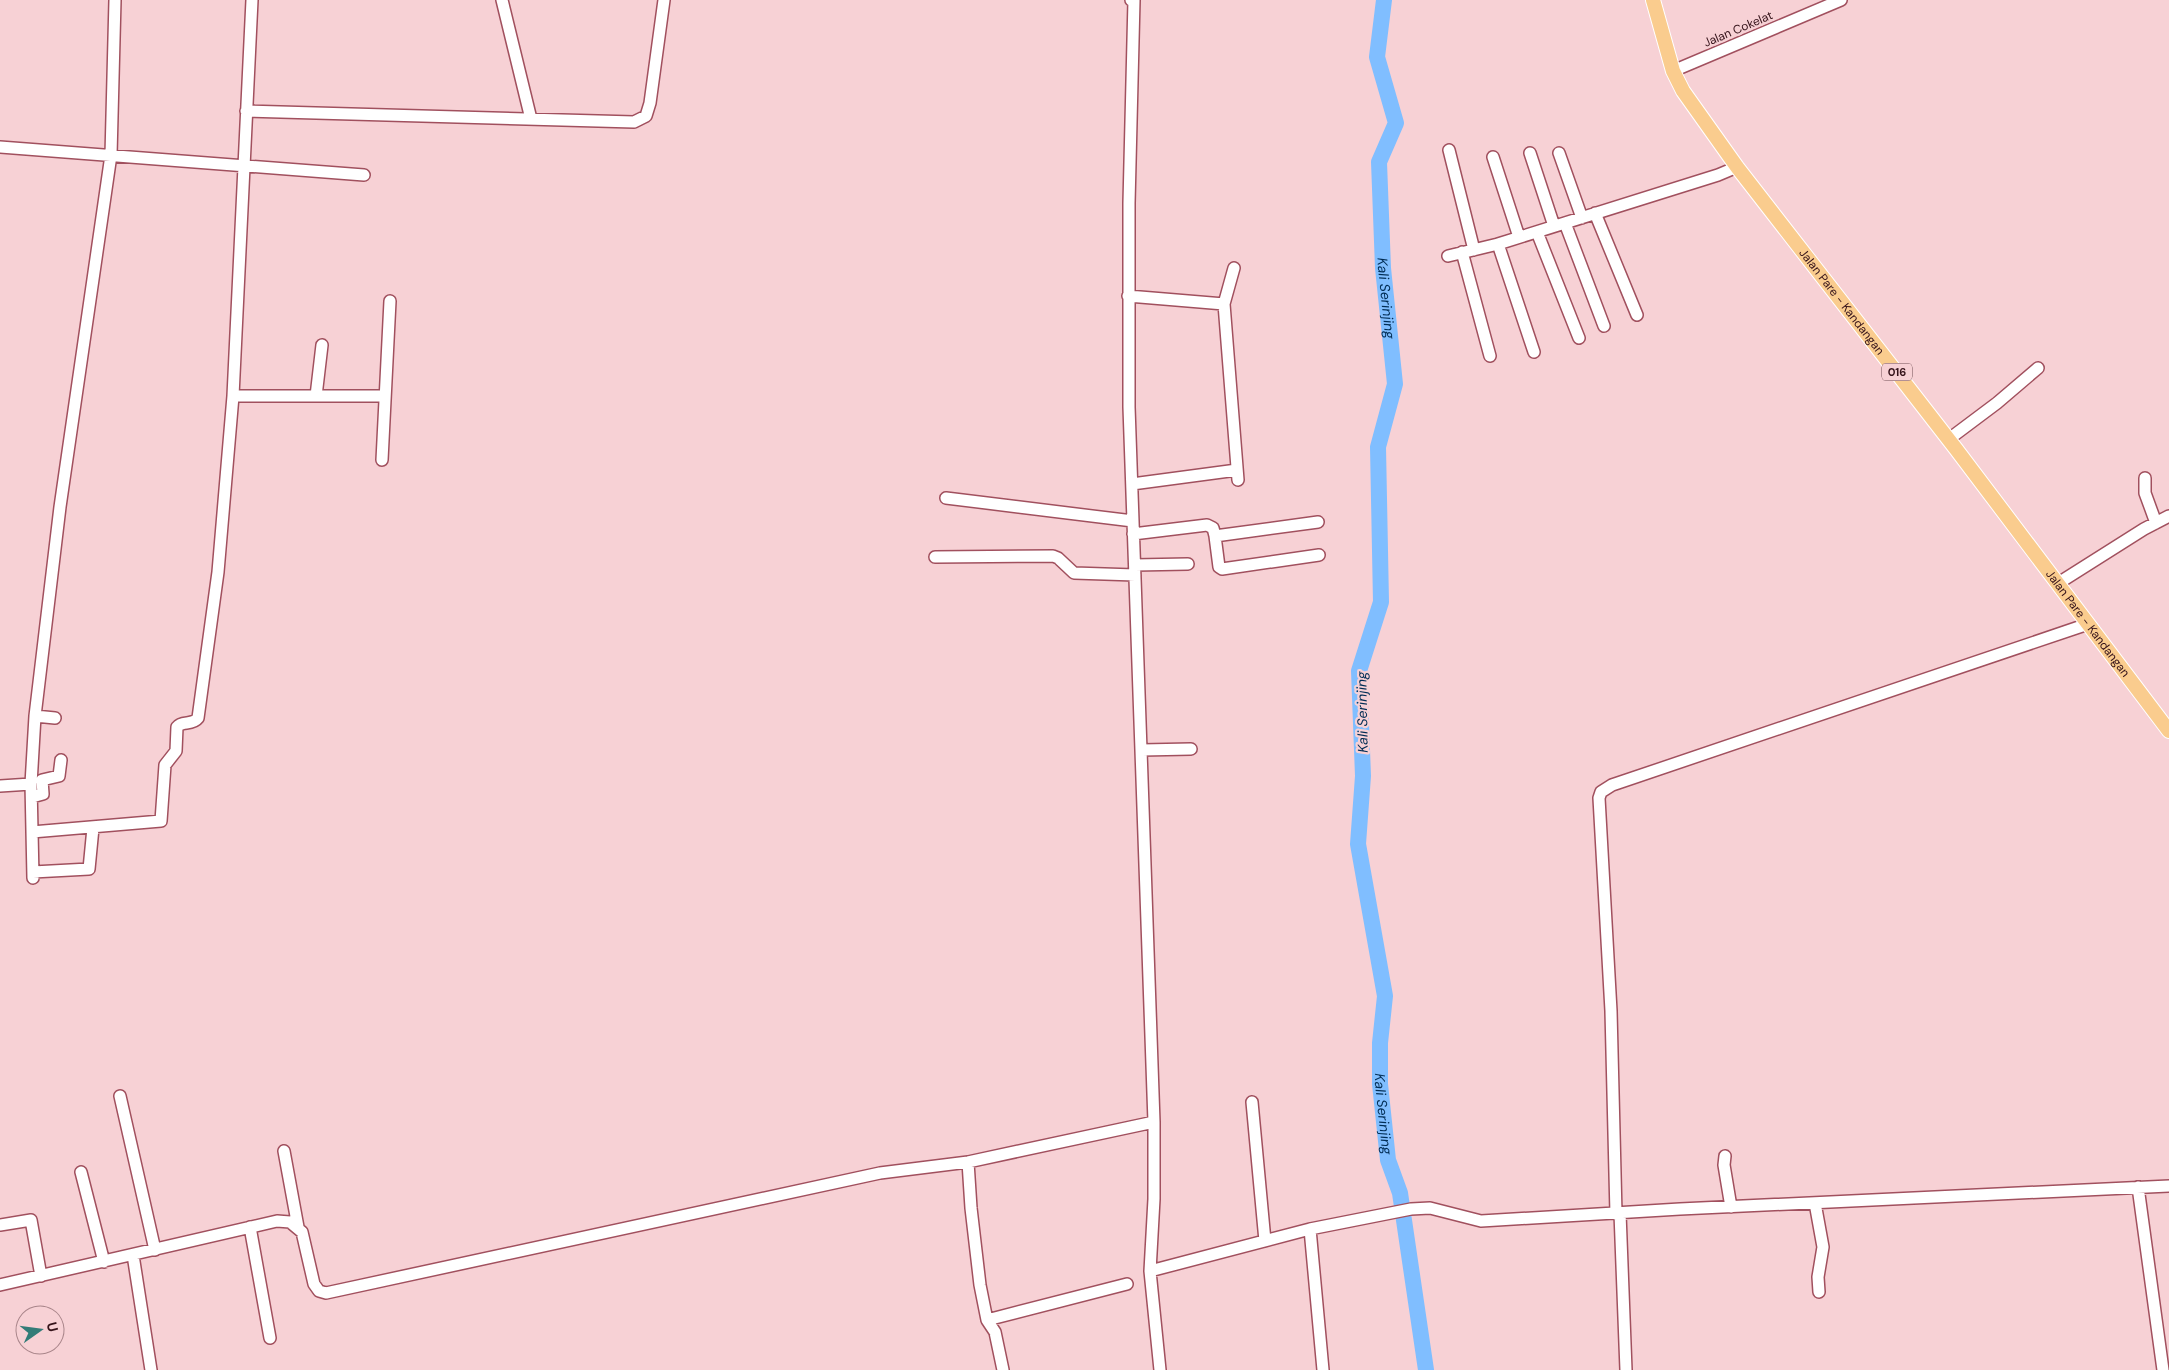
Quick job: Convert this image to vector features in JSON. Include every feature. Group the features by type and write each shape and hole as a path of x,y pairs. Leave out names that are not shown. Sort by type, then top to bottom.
{"main road":[{"name":"Jalan Pare - Kandangan","path":"1653,0 1673,71 1683,91 1737,167 1949,439 2169,731"}],"street":[{"path":"93,828 89,868 33,875 31,784 35,716 60,508 111,155 116,0"},
{"path":"32,832 161,821 166,765 176,750 178,725 194,722 198,718 218,572 233,396 252,0"},
{"path":"502,0 532,120"},
{"path":"246,111 630,122 646,116 650,103 664,0"},
{"path":"1133,0 1128,296 1133,521 1154,1122 1154,1199 1150,1271 1160,1370"},
{"name":"Jalan Cokelat","path":"1673,71 1841,0"},
{"path":"0,147 364,176"},
{"path":"1450,150 1474,250"},
{"path":"1530,153 1604,326"},
{"path":"1559,153 1582,218"},
{"path":"1493,157 1518,237"},
{"path":"1448,256 1537,232 1718,175 1737,167"},
{"path":"1595,213 1637,315"},
{"path":"1537,232 1578,338"},
{"path":"1498,244 1534,352"},
{"path":"1462,252 1490,356"},
{"path":"1132,484 1238,475 1224,304 1234,268"},
{"path":"1128,296 1224,304"},
{"path":"382,460 390,301"},
{"path":"316,396 322,345"},
{"path":"1949,439 1997,403 2038,368"},
{"path":"233,396 385,396"},
{"path":"2145,478 2145,493 2156,523"},
{"path":"946,498 1133,521"},
{"path":"2057,584 2169,516"},
{"path":"1215,536 1318,522"},
{"path":"1134,534 1207,525 1213,528 1219,566 1222,568 1319,555"},
{"path":"935,557 1053,556 1058,558 1074,573 1135,570 1188,564"},
{"path":"1626,1370 1611,1011 1599,798 1601,792 1612,785 2088,624"},
{"path":"35,716 55,718"},
{"path":"1142,750 1191,749"},
{"path":"32,797 43,794 42,780 58,776 61,760"},
{"path":"0,786 31,784"},
{"path":"120,1096 155,1250"},
{"path":"1252,1102 1265,1241"},
{"path":"284,1151 298,1226 302,1232 316,1288 326,1293 880,1173 968,1162 1154,1122"},
{"path":"1725,1156 1724,1165 1731,1207"},
{"path":"968,1162 975,1247 987,1320 995,1332 1003,1370"},
{"path":"81,1172 104,1262"},
{"path":"1150,1271 1310,1229 1411,1208 1430,1208 1481,1221 2169,1186"},
{"path":"2138,1187 2163,1370"},
{"path":"1815,1203 1823,1247 1818,1277 1820,1292"},
{"path":"0,1225 30,1220 41,1276"},
{"path":"0,1285 250,1227 277,1222 290,1222 298,1226"},
{"path":"250,1227 270,1338"},
{"path":"1310,1229 1323,1370"},
{"path":"133,1255 151,1370"},
{"path":"987,1320 1127,1284"}],"waterway":[{"name":"Kali Serinjing","path":"1384,0 1377,57 1396,123 1379,162 1383,268 1395,384 1378,447 1381,602 1359,671 1363,776 1358,844 1385,996 1380,1043 1380,1084 1388,1160 1400,1193 1426,1370"}]}
